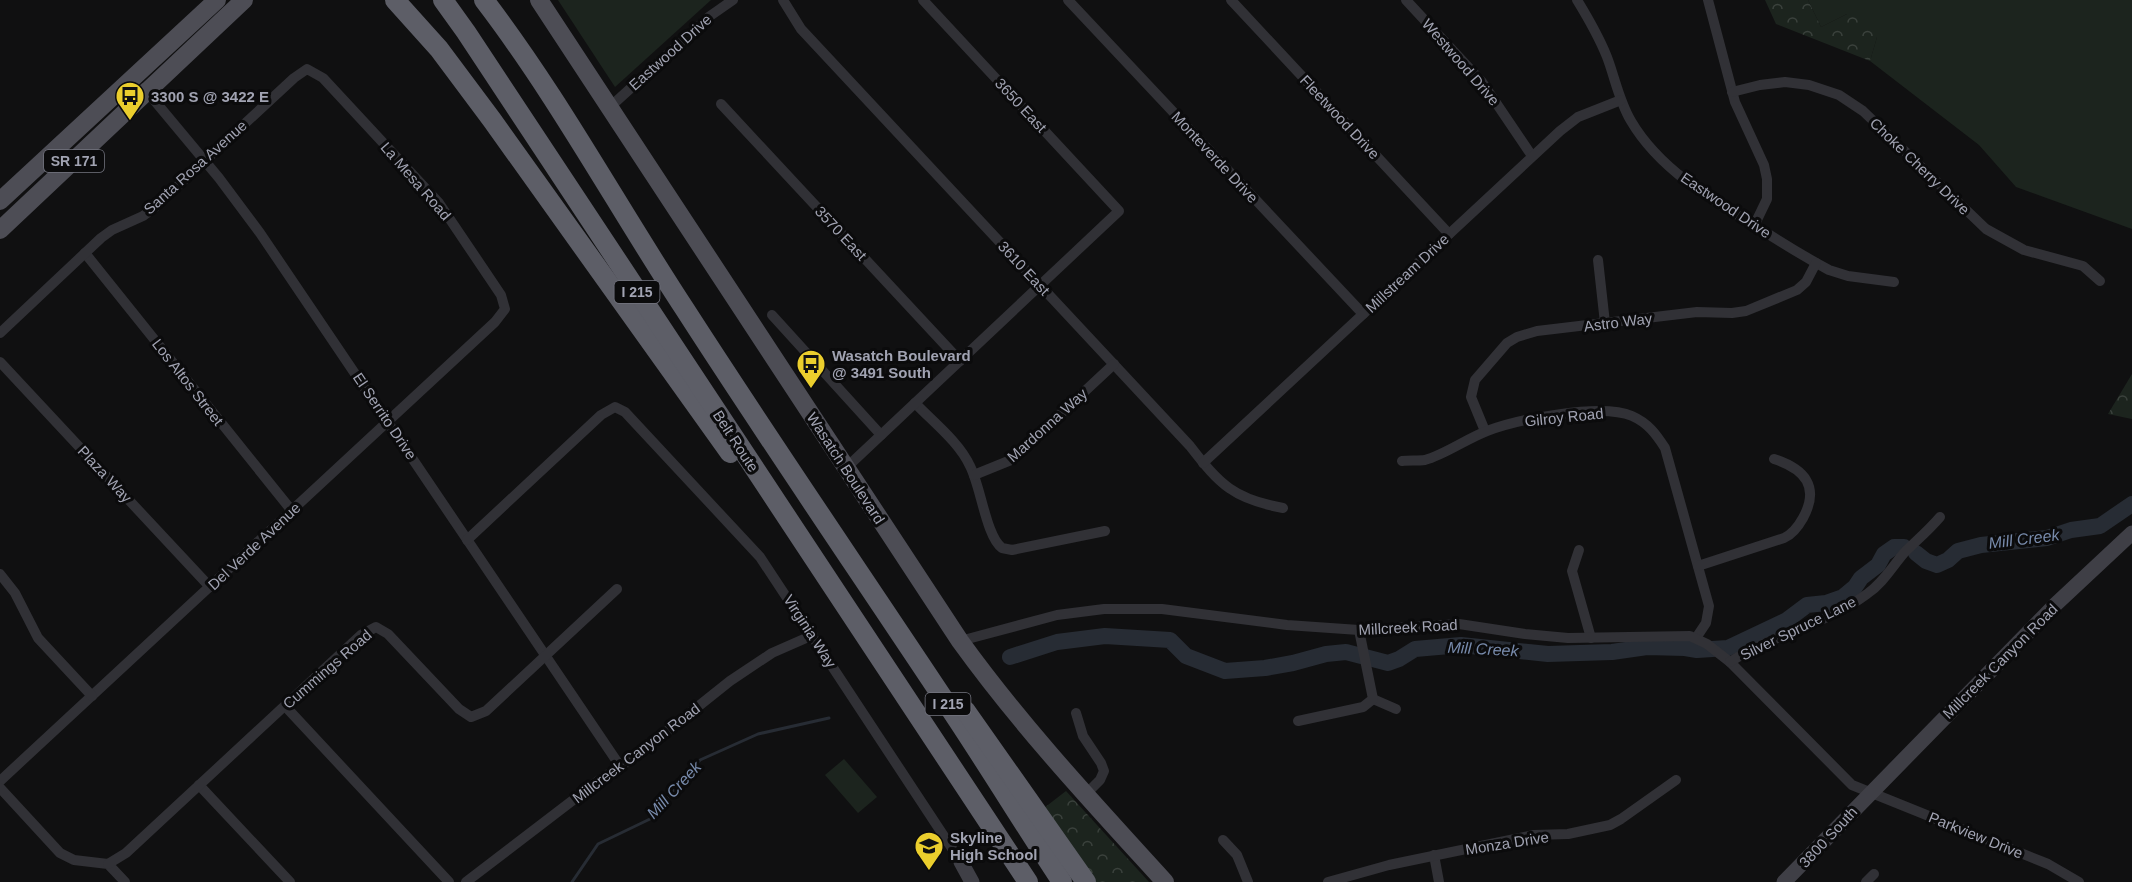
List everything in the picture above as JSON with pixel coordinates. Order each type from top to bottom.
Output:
[{"type":"highway","points":[[395,0],[439,49],[486,111],[713,432],[831,585]]},
{"type":"highway","name":"Belt Route","points":[[443,0],[1028,882]]},
{"type":"highway","name":"Belt Route","points":[[484,0],[508,31],[596,166],[684,308],[829,530],[948,705],[1062,882]]},
{"type":"highway","points":[[829,530],[981,730],[1086,882]]},
{"type":"main road","name":"SR 171","points":[[0,201],[217,0]]},
{"type":"main road","name":"SR 171","points":[[0,230],[244,0]]},
{"type":"main road","name":"Wasatch Boulevard","points":[[539,0],[960,641],[1016,715],[1085,795],[1166,882]]},
{"type":"street","name":"Eastwood Drive","points":[[610,107],[710,16],[732,0]]},
{"type":"street","name":"3610 East","points":[[783,0],[801,29],[1114,364],[1220,481],[1239,496],[1254,502],[1283,508]]},
{"type":"street","name":"3650 East","points":[[923,0],[1119,211],[1040,285]]},
{"type":"street","name":"Monteverde Drive","points":[[1068,0],[1362,314]]},
{"type":"street","name":"Fleetwood Drive","points":[[1231,0],[1449,234]]},
{"type":"street","name":"Westwood Drive","points":[[1406,0],[1489,91],[1532,156]]},
{"type":"street","name":"Eastwood Drive","points":[[1577,0],[1598,37],[1621,100],[1636,130],[1671,168],[1706,195],[1754,226],[1829,270],[1848,276],[1894,282]]},
{"type":"street","points":[[1708,0],[1732,92],[1764,165],[1767,179],[1767,199],[1754,226]]},
{"type":"street","name":"Santa Rosa Avenue","points":[[0,333],[112,230],[149,212],[294,78],[307,69]]},
{"type":"street","name":"La Mesa Road","points":[[307,69],[323,78],[430,192],[501,295],[505,309]]},
{"type":"street","name":"El Serrito Drive","points":[[135,76],[249,218],[620,766]]},
{"type":"street","name":"Choke Cherry Drive","points":[[1732,92],[1785,82],[1809,85],[1839,94],[1863,111],[1986,229],[2024,250],[2083,266],[2100,281]]},
{"type":"street","name":"Millstream Drive","points":[[1203,463],[1560,131],[1578,117],[1621,100]]},
{"type":"street","name":"3570 East","points":[[721,104],[960,361]]},
{"type":"street","name":"Los Altos Street","points":[[85,254],[292,511]]},
{"type":"street","points":[[1598,260],[1605,323]]},
{"type":"street","name":"Astro Way","points":[[1485,431],[1474,406],[1472,389],[1475,380],[1508,343],[1517,337],[1530,332],[1697,312],[1746,311],[1797,290],[1806,282],[1816,263]]},
{"type":"street","points":[[846,468],[1040,285]]},
{"type":"street","name":"Del Verde Avenue","points":[[0,781],[495,322],[505,309]]},
{"type":"street","points":[[772,315],[881,435]]},
{"type":"street","name":"Plaza Way","points":[[0,362],[210,587]]},
{"type":"street","name":"Mardonna Way","points":[[974,475],[1011,460],[1114,364]]},
{"type":"street","points":[[915,403],[960,450],[974,475],[993,538],[1000,547],[1012,550],[1105,531]]},
{"type":"street","name":"Virginia Way","points":[[467,540],[601,415],[615,407],[630,416],[753,548],[813,635],[972,882]]},
{"type":"street","name":"Gilroy Road","points":[[1402,461],[1425,460],[1485,431],[1524,421],[1597,412],[1616,412],[1644,423],[1655,432],[1665,448],[1709,606],[1706,623],[1696,638]]},
{"type":"street","points":[[1698,566],[1784,538],[1792,533],[1801,522],[1810,502],[1810,488],[1806,480],[1792,466],[1774,459]]},
{"type":"street","name":"Silver Spruce Lane","points":[[1725,658],[1809,625],[1866,596],[1940,517]]},
{"type":"street","name":"Millcreek Canyon Road","points":[[1871,792],[2056,604],[2132,533]]},
{"type":"street","points":[[1579,550],[1572,572],[1591,638]]},
{"type":"street","points":[[0,574],[15,593],[38,638],[92,696]]},
{"type":"street","points":[[546,656],[617,589]]},
{"type":"street","name":"Millcreek Road","points":[[960,641],[1057,615],[1104,609],[1162,609],[1276,624],[1359,630],[1459,624],[1525,634],[1591,638],[1684,636],[1696,638],[1725,658],[1852,785],[1871,792]]},
{"type":"street","name":"Cummings Road","points":[[108,864],[126,853],[361,635],[375,627],[388,634],[459,709],[471,717],[486,711],[546,656]]},
{"type":"street","points":[[1359,630],[1373,699]]},
{"type":"street","name":"Millcreek Canyon Road","points":[[466,882],[598,781],[636,756],[748,669],[772,653],[813,635]]},
{"type":"street","points":[[1373,699],[1396,709]]},
{"type":"street","points":[[1299,721],[1364,707],[1373,699]]},
{"type":"street","points":[[285,706],[449,882]]},
{"type":"street","points":[[1076,713],[1083,736],[1104,771],[1100,780],[1085,795]]},
{"type":"street","name":"Monza Drive","points":[[1328,882],[1434,855],[1534,835],[1568,834],[1610,825],[1676,780]]},
{"type":"street","points":[[199,785],[290,882]]},
{"type":"street","points":[[0,788],[60,853],[83,862],[108,864],[125,882]]},
{"type":"street","name":"3800 South","points":[[1784,882],[1871,792]]},
{"type":"street","name":"Parkview Drive","points":[[1871,792],[2048,864],[2079,882]]},
{"type":"street","points":[[1223,840],[1237,855],[1248,882]]},
{"type":"street","points":[[1434,855],[1439,882]]},
{"type":"street","points":[[1866,882],[1874,874]]},
{"type":"green space","points":[[558,0],[711,0],[615,87]]},
{"type":"green space","points":[[1765,0],[1808,0],[1821,27],[1847,14],[1873,15],[1877,37],[1870,61],[1776,24]]},
{"type":"green space","points":[[1808,0],[2132,0],[2132,229],[2016,187],[1979,145],[1870,61],[1877,37],[1847,14],[1821,27]]},
{"type":"green space","points":[[2132,374],[2132,419],[2108,414]]},
{"type":"green space","points":[[844,759],[877,797],[858,813],[825,775]]},
{"type":"green space","points":[[1066,791],[1149,882],[1096,882],[1044,808]]},
{"type":"waterway","name":"Mill Creek","points":[[1916,553],[1926,561],[1937,565],[1948,560],[1958,551],[1981,545],[2047,538],[2071,530],[2100,526],[2132,504]]},
{"type":"waterway","name":"Mill Creek","points":[[1010,657],[1057,642],[1105,636],[1170,640],[1186,656],[1225,671],[1265,668],[1326,654],[1346,652],[1388,663],[1415,649],[1461,645],[1548,654],[1612,652],[1647,647],[1697,650],[1728,648],[1787,620],[1807,605],[1826,603],[1843,597],[1855,587],[1861,578],[1878,565],[1884,554],[1894,547],[1904,547]]},
{"type":"waterway","name":"Mill Creek","points":[[572,882],[598,844],[650,819],[700,760],[758,734],[829,718]]},
{"type":"place","name":"3300 S @ 3422 E","points":[[130,122]]},
{"type":"place","name":"Wasatch Boulevard @ 3491 South","points":[[811,390]]},
{"type":"place","name":"Skyline High School","points":[[929,872]]}]
